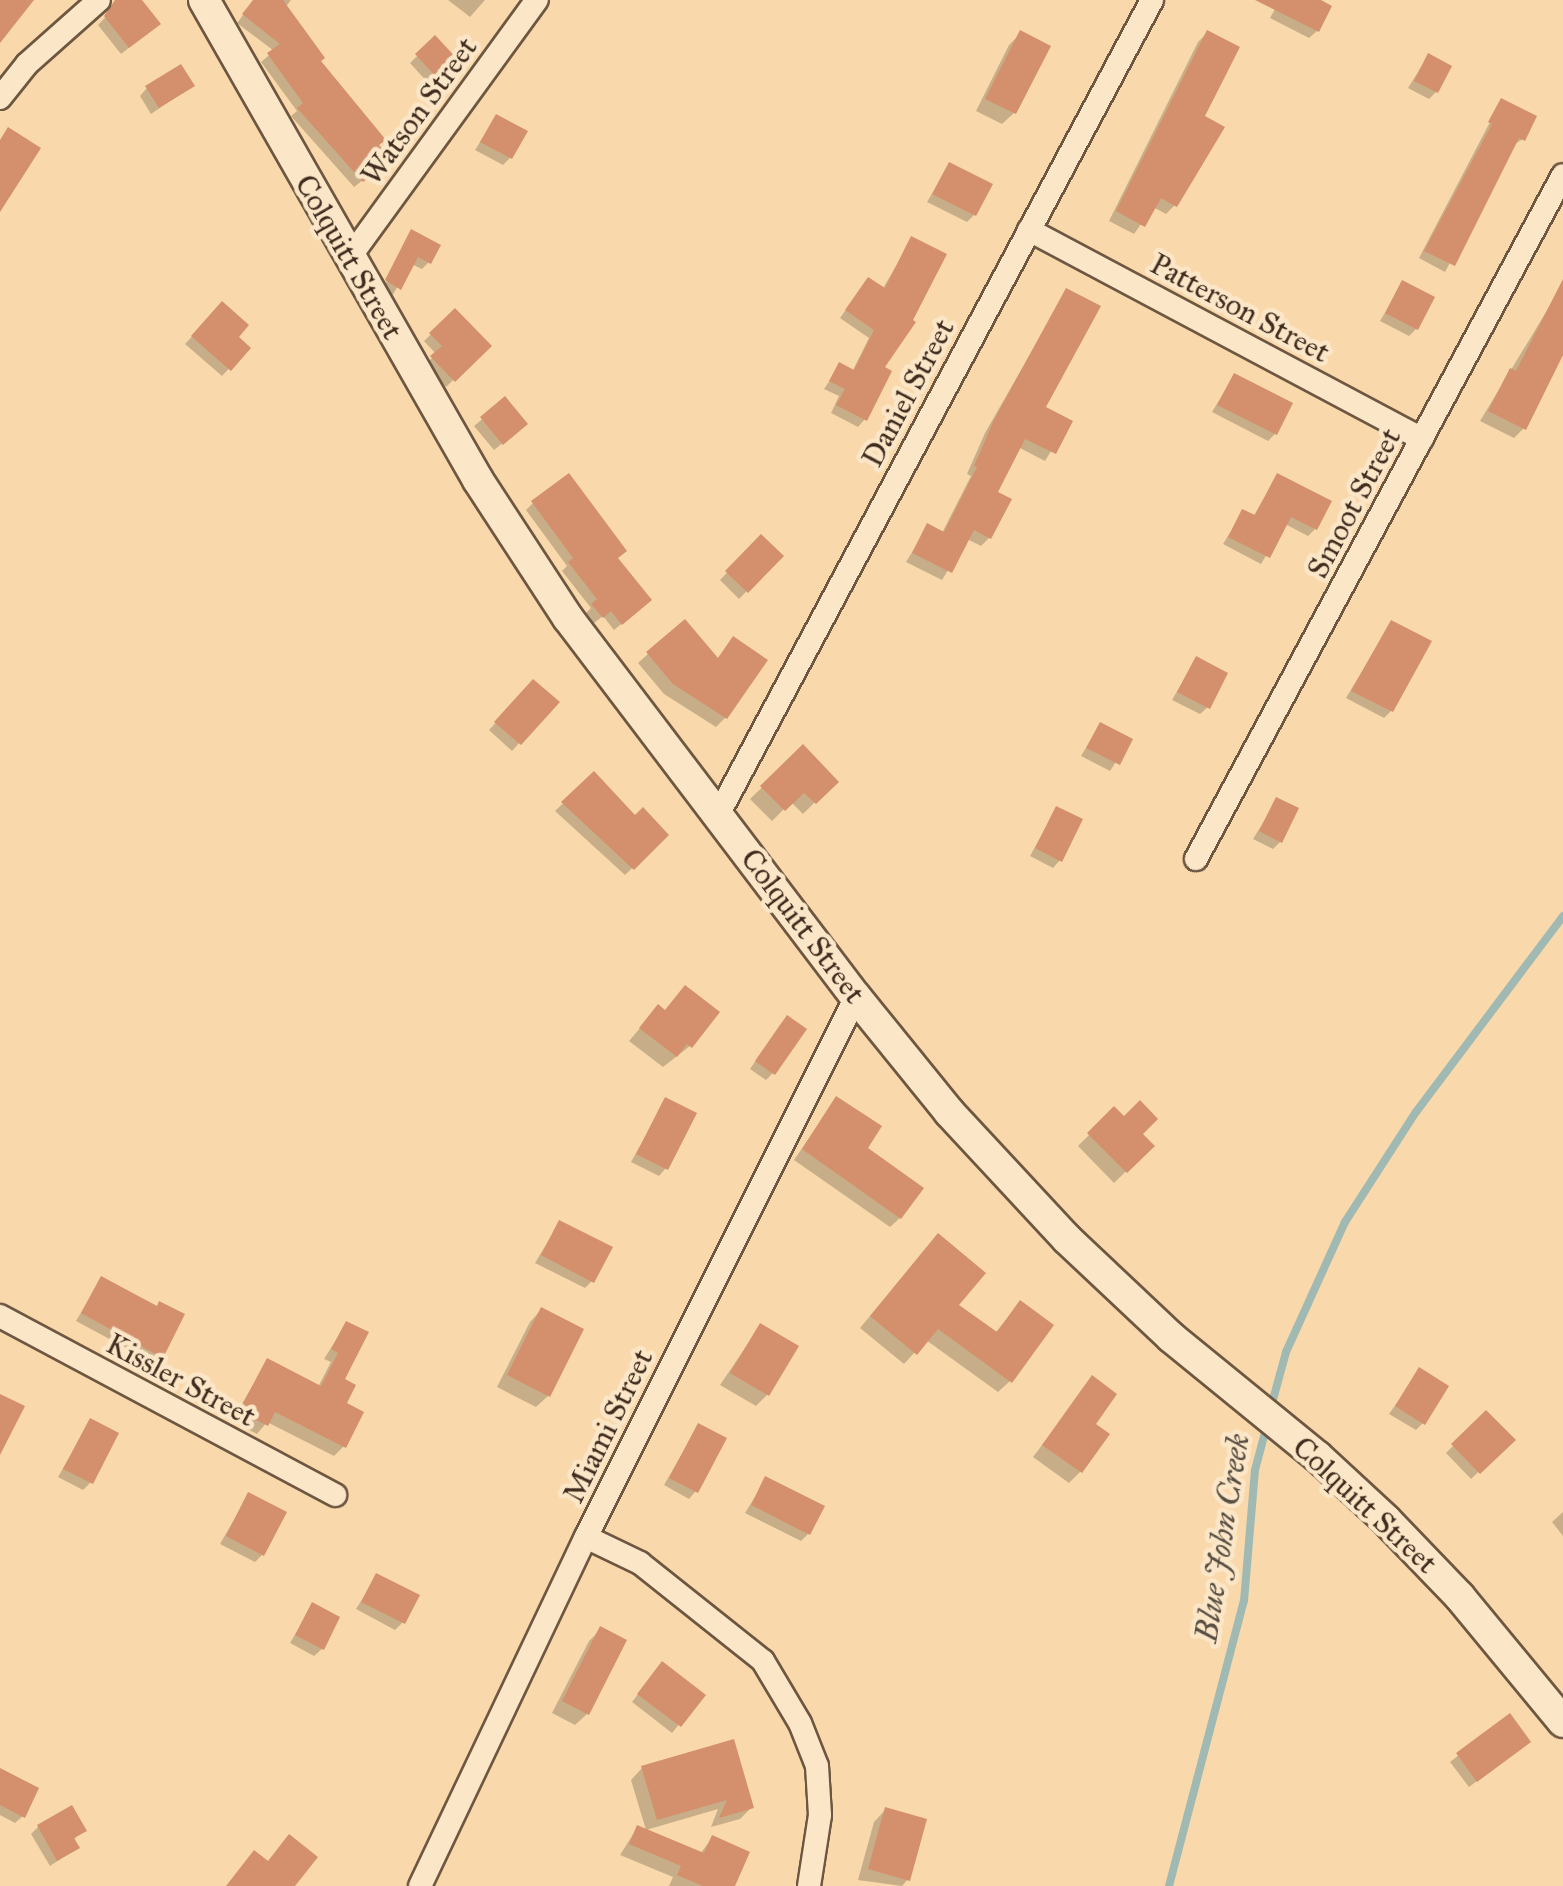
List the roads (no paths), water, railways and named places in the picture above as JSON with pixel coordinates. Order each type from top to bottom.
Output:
[{"type":"street","points":[[0,98],[28,64],[100,0]]},
{"type":"street","name":"Colquitt Street","points":[[204,0],[478,480],[568,618],[856,996],[950,1112],[1068,1239],[1171,1338],[1317,1456],[1386,1520],[1460,1598],[1563,1722]]},
{"type":"street","name":"Watson Street","points":[[350,256],[537,0]]},
{"type":"street","name":"Daniel Street","points":[[718,814],[1152,0]]},
{"type":"street","name":"Smoot Street","points":[[1196,858],[1563,175]]},
{"type":"street","name":"Patterson Street","points":[[1029,230],[1422,439]]},
{"type":"street","name":"Miami Street","points":[[420,1886],[586,1537],[856,996]]},
{"type":"street","name":"Kissler Street","points":[[0,1316],[335,1495]]},
{"type":"street","points":[[586,1537],[640,1563],[763,1661],[800,1723],[817,1766],[820,1816],[809,1886]]},
{"type":"waterway","name":"Blue John Creek","points":[[1271,1407],[1286,1352],[1345,1222],[1416,1112],[1563,916]]},
{"type":"waterway","name":"Blue John Creek","points":[[1169,1886],[1244,1601],[1255,1470],[1267,1425]]}]
